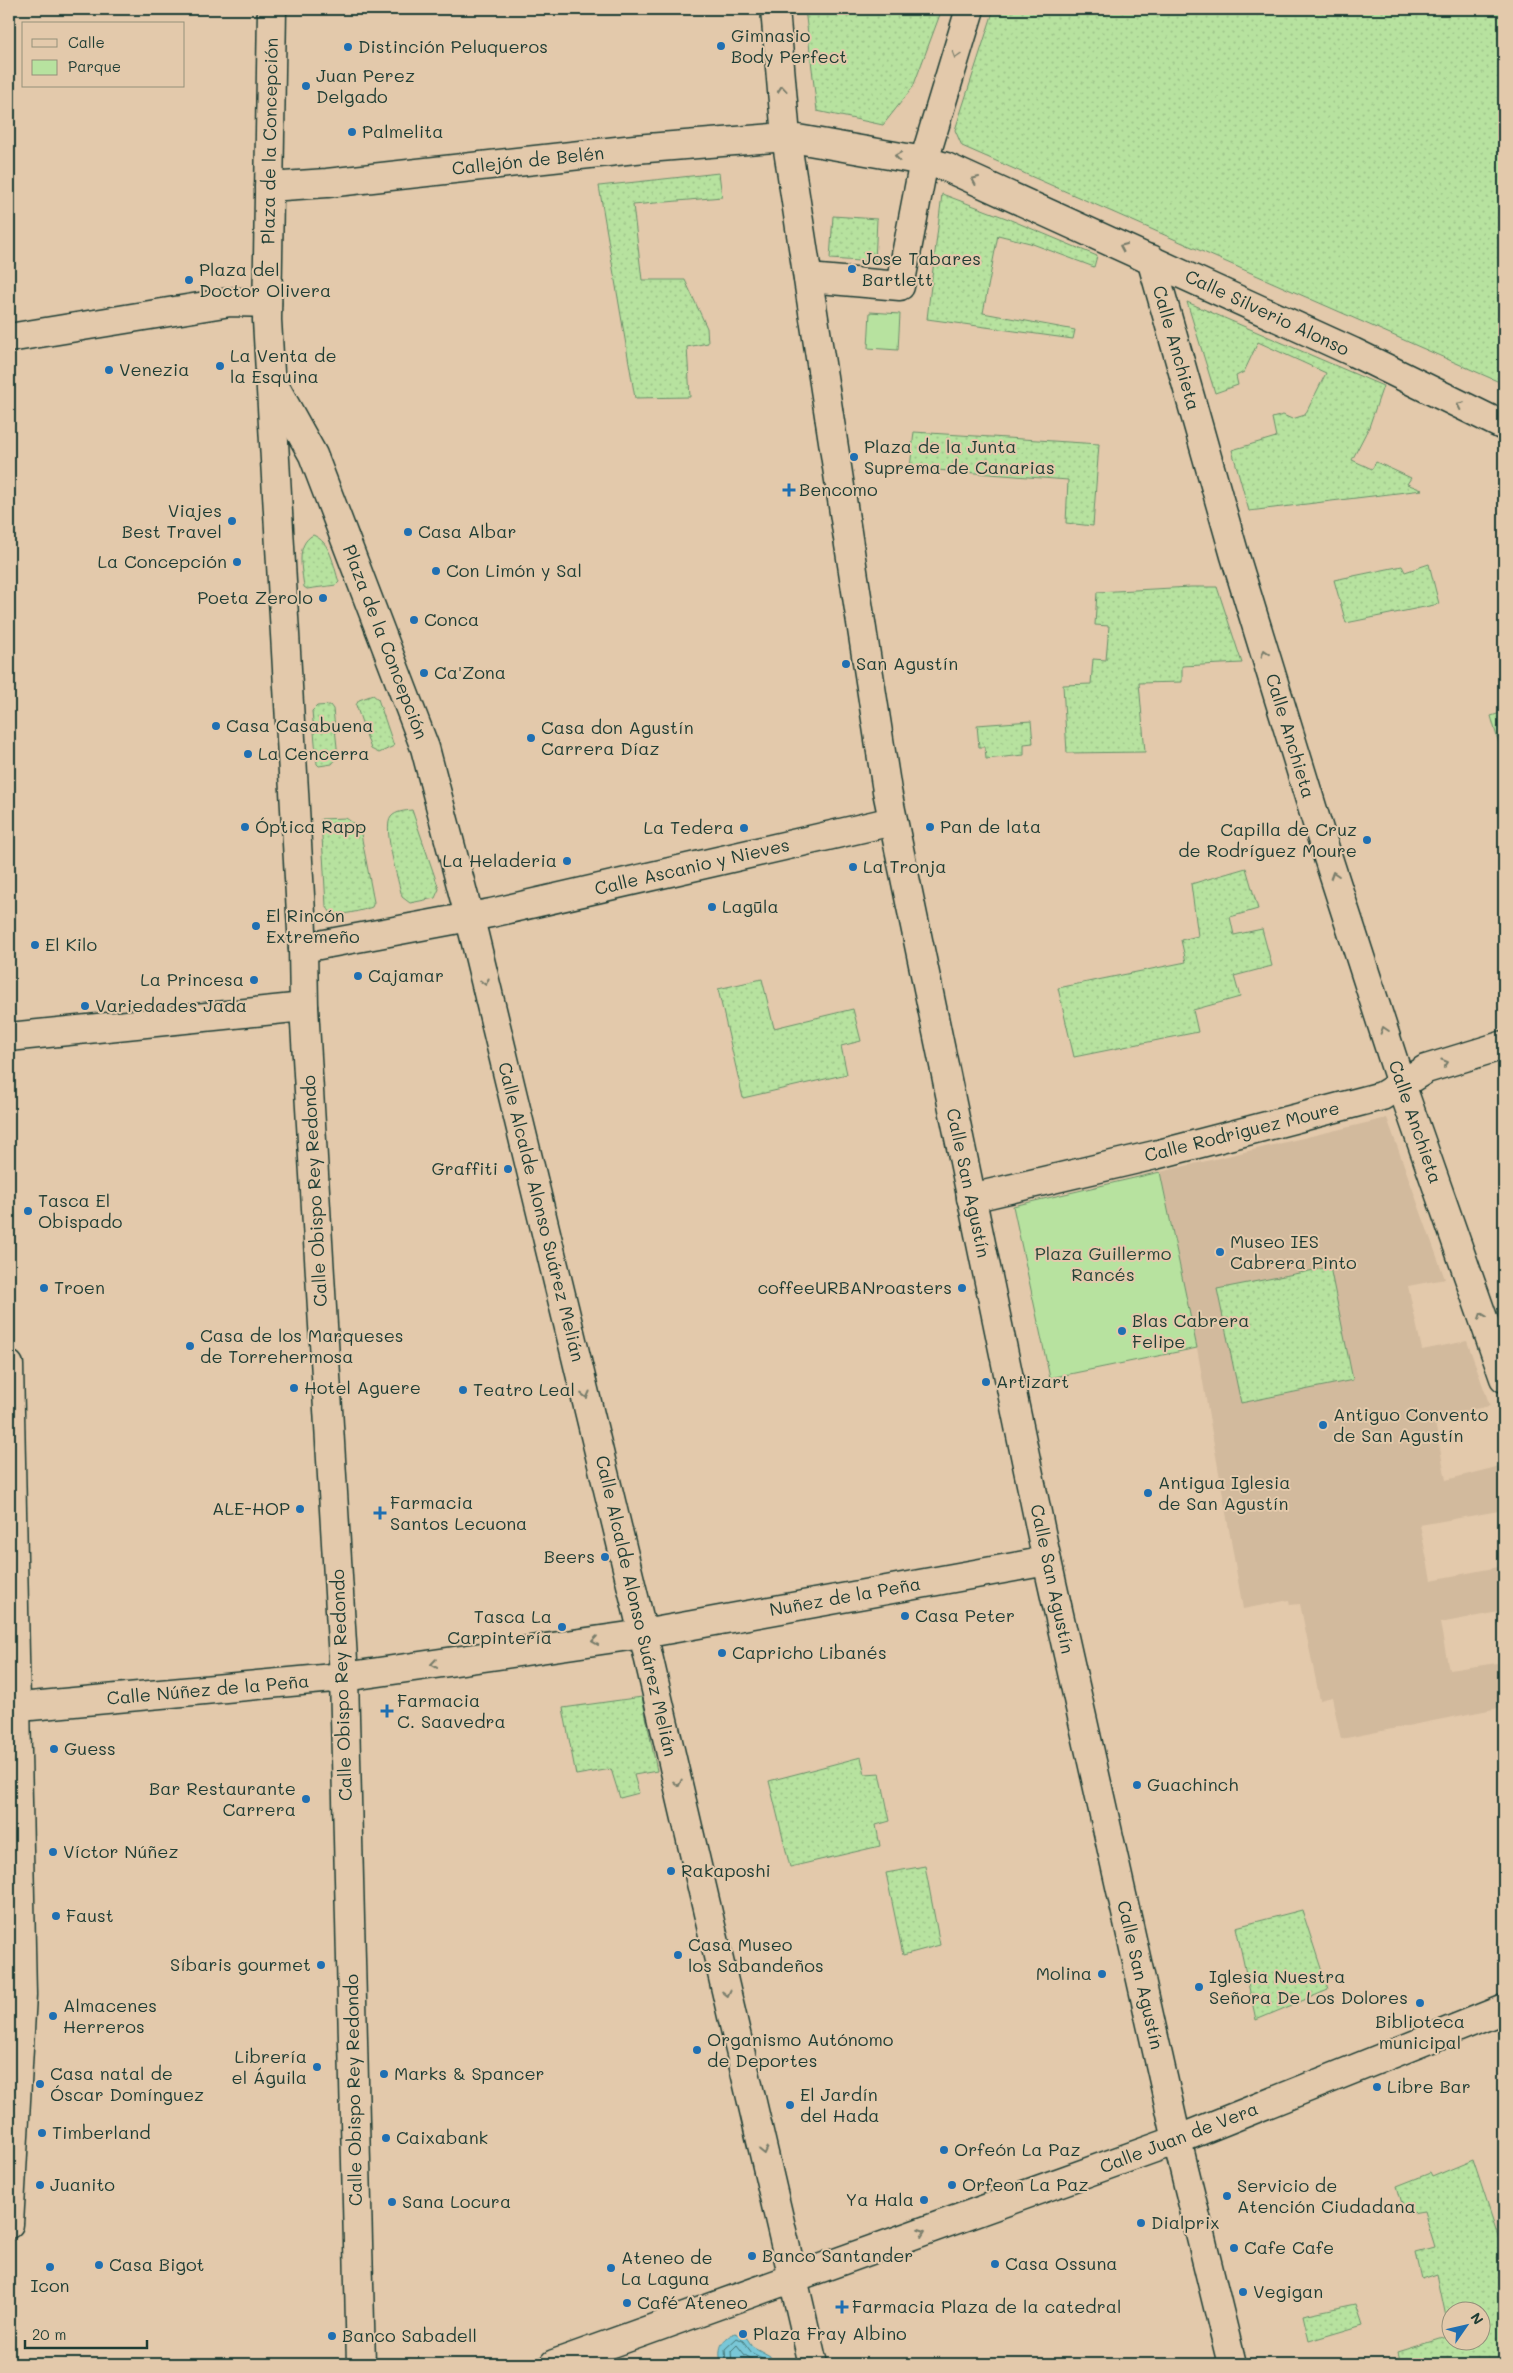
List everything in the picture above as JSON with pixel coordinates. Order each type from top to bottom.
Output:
[{"type":"street","name":"Plaza de la Concepción","points":[[272,9],[267,303],[303,948],[304,1007]]},
{"type":"street","name":"Calle San Agustín","points":[[774,9],[786,138],[887,791],[1047,1561],[1177,2140],[1232,2364]]},
{"type":"street","points":[[808,278],[900,286],[935,164],[970,9]]},
{"type":"street","name":"Callejón de Belén","points":[[269,187],[327,184],[635,149],[786,138],[935,164]]},
{"type":"street","name":"Calle Silverio Alonso","points":[[935,164],[1353,352],[1504,426]]},
{"type":"street","name":"Calle Anchieta","points":[[1150,260],[1238,565],[1320,833],[1401,1084],[1504,1378]]},
{"type":"street","points":[[9,338],[230,302],[267,303]]},
{"type":"street","name":"Plaza de la Concepción","points":[[270,379],[313,455],[425,748],[478,921]]},
{"type":"street","name":"Calle Ascanio y Nieves","points":[[478,921],[893,820]]},
{"type":"street","points":[[303,948],[478,921]]},
{"type":"street","name":"Calle Alcalde Alonso Suárez Melián","points":[[478,921],[813,2364]]},
{"type":"street","points":[[9,1037],[304,1007]]},
{"type":"street","name":"Calle Obispo Rey Redondo","points":[[304,1007],[344,1677],[361,2364]]},
{"type":"street","name":"Calle Rodriguez Moure","points":[[971,1198],[1155,1155],[1382,1096],[1426,1069],[1504,1045]]},
{"type":"street","points":[[9,1365],[13,1708],[22,1995],[9,2224]]},
{"type":"street","name":"Nuñez de la Peña","points":[[643,1634],[1047,1561]]},
{"type":"street","name":"Calle Núñez de la Peña","points":[[13,1708],[344,1677],[643,1634]]},
{"type":"street","name":"Calle Juan de Vera","points":[[554,2364],[1177,2140],[1504,2009]]},
{"type":"shaded area","name":"Antiguo Convento de San Agustín","points":[[1387,1118],[1445,1279],[1408,1286],[1422,1350],[1467,1341],[1490,1406],[1434,1417],[1446,1480],[1504,1465],[1504,1510],[1420,1525],[1431,1580],[1504,1566],[1504,1611],[1440,1623],[1449,1670],[1504,1662],[1504,1707],[1341,1739],[1332,1697],[1320,1700],[1300,1604],[1290,1605],[1289,1600],[1243,1609],[1197,1348],[1160,1172]]},
{"type":"green space","points":[[805,9],[942,9],[913,87],[883,125],[817,111]]},
{"type":"green space","points":[[994,9],[1504,9],[1504,384],[962,146],[955,130]]},
{"type":"green space","points":[[719,173],[722,197],[633,205],[642,280],[685,280],[707,328],[708,343],[687,347],[690,397],[635,398],[599,186]]},
{"type":"green space","points":[[942,194],[1097,256],[1094,267],[1030,243],[998,235],[983,313],[1075,330],[1073,339],[927,319]]},
{"type":"green space","points":[[833,216],[877,219],[875,262],[830,259]]},
{"type":"green space","points":[[1187,302],[1383,386],[1369,427],[1352,460],[1372,469],[1376,462],[1411,478],[1407,484],[1422,490],[1249,511],[1232,450],[1276,437],[1272,418],[1283,415],[1292,419],[1305,415],[1326,373],[1258,342],[1244,372],[1236,376],[1238,385],[1215,393]]},
{"type":"green space","points":[[870,312],[900,314],[898,350],[868,348]]},
{"type":"green space","points":[[914,432],[1099,444],[1093,526],[1066,523],[1068,480],[910,468]]},
{"type":"green space","points":[[313,535],[319,538],[328,548],[339,582],[336,585],[307,589],[304,587],[301,565],[302,551],[307,539]]},
{"type":"green space","points":[[1429,564],[1439,604],[1346,623],[1334,580],[1402,566],[1405,572]]},
{"type":"green space","points":[[1217,587],[1242,663],[1182,666],[1182,682],[1139,683],[1145,752],[1067,753],[1063,685],[1091,684],[1093,659],[1106,660],[1109,626],[1095,625],[1097,592]]},
{"type":"green space","points":[[373,695],[378,699],[394,746],[379,753],[371,749],[356,705],[359,700]]},
{"type":"green space","points":[[330,705],[333,709],[338,757],[332,764],[319,766],[317,764],[312,711],[317,706]]},
{"type":"green space","points":[[1504,712],[1504,761],[1491,716]]},
{"type":"green space","points":[[1031,721],[1033,743],[1024,744],[1024,755],[986,759],[985,747],[979,747],[977,725]]},
{"type":"green space","points":[[412,810],[439,889],[435,898],[410,903],[402,897],[388,832],[389,823],[393,815]]},
{"type":"green space","points":[[346,818],[357,826],[361,834],[374,902],[372,907],[351,913],[334,914],[326,906],[321,819]]},
{"type":"green space","points":[[1246,868],[1258,909],[1230,917],[1234,935],[1262,929],[1272,966],[1234,976],[1240,997],[1193,1010],[1198,1032],[1074,1057],[1058,988],[1186,962],[1181,940],[1198,936],[1191,884]]},
{"type":"green space","points":[[762,979],[774,1028],[853,1009],[861,1041],[841,1046],[847,1074],[743,1098],[718,989]]},
{"type":"green space","name":"Plaza Guillermo Rancés","points":[[1160,1172],[1197,1348],[1050,1378],[1013,1206]]},
{"type":"green space","points":[[1330,1267],[1353,1380],[1241,1403],[1217,1289]]},
{"type":"green space","points":[[642,1697],[657,1771],[634,1775],[639,1793],[620,1798],[611,1769],[576,1775],[563,1708]]},
{"type":"green space","points":[[861,1757],[865,1774],[880,1773],[890,1821],[876,1825],[880,1846],[790,1867],[769,1781]]},
{"type":"green space","points":[[925,1866],[940,1945],[903,1955],[886,1873]]},
{"type":"green space","points":[[1302,1910],[1328,1990],[1256,2020],[1236,1927]]},
{"type":"green space","points":[[1473,2160],[1504,2254],[1504,2364],[1401,2364],[1398,2352],[1440,2339],[1440,2350],[1490,2350],[1490,2300],[1442,2300],[1437,2274],[1422,2279],[1416,2253],[1435,2248],[1424,2211],[1405,2214],[1397,2186],[1430,2173],[1432,2177]]},
{"type":"green space","points":[[1356,2304],[1363,2325],[1309,2341],[1303,2315]]},
{"type":"water","points":[[735,2333],[746,2337],[752,2346],[770,2356],[771,2364],[721,2364],[721,2346],[726,2339]]},
{"type":"place","name":"Gimnasio Body Perfect","points":[[721,46]]},
{"type":"place","name":"Distinción Peluqueros","points":[[348,47]]},
{"type":"place","name":"Juan Perez Delgado","points":[[306,86]]},
{"type":"place","name":"Palmelita","points":[[352,132]]},
{"type":"place","name":"Jose Tabares Bartlett","points":[[852,269]]},
{"type":"place","name":"Plaza del Doctor Olivera","points":[[189,280]]},
{"type":"place","name":"La Venta de la Esquina","points":[[220,366]]},
{"type":"place","name":"Venezia","points":[[109,370]]},
{"type":"place","name":"Plaza de la Junta Suprema de Canarias","points":[[854,457]]},
{"type":"place","name":"Bencomo","points":[[789,490]]},
{"type":"place","name":"Viajes Best Travel","points":[[232,521]]},
{"type":"place","name":"Casa Albar","points":[[408,532]]},
{"type":"place","name":"La Concepción","points":[[237,562]]},
{"type":"place","name":"Con Limón y Sal","points":[[436,571]]},
{"type":"place","name":"Poeta Zerolo","points":[[323,598]]},
{"type":"place","name":"Conca","points":[[414,620]]},
{"type":"place","name":"San Agustín","points":[[846,664]]},
{"type":"place","name":"Ca'Zona","points":[[424,673]]},
{"type":"place","name":"Casa Casabuena","points":[[216,726]]},
{"type":"place","name":"Casa don Agustín Carrera Díaz","points":[[531,738]]},
{"type":"place","name":"La Cencerra","points":[[248,754]]},
{"type":"place","name":"Óptica Rapp","points":[[245,827]]},
{"type":"place","name":"Pan de lata","points":[[930,827]]},
{"type":"place","name":"La Tedera","points":[[744,828]]},
{"type":"place","name":"Capilla de Cruz de Rodríguez Moure","points":[[1367,840]]},
{"type":"place","name":"La Heladeria","points":[[567,861]]},
{"type":"place","name":"La Tronja","points":[[853,867]]},
{"type":"place","name":"Lagūla","points":[[712,907]]},
{"type":"place","name":"El Rincón Extremeño","points":[[256,926]]},
{"type":"place","name":"El Kilo","points":[[35,945]]},
{"type":"place","name":"Cajamar","points":[[358,976]]},
{"type":"place","name":"La Princesa","points":[[254,980]]},
{"type":"place","name":"Variedades Jada","points":[[85,1006]]},
{"type":"place","name":"Graffiti","points":[[508,1169]]},
{"type":"place","name":"Tasca El Obispado","points":[[28,1211]]},
{"type":"place","name":"Museo IES Cabrera Pinto","points":[[1220,1252]]},
{"type":"place","name":"Troen","points":[[44,1288]]},
{"type":"place","name":"coffeeURBANroasters","points":[[962,1288]]},
{"type":"place","name":"Blas Cabrera Felipe","points":[[1122,1331]]},
{"type":"place","name":"Casa de los Marqueses de Torrehermosa","points":[[190,1346]]},
{"type":"place","name":"Artizart","points":[[986,1382]]},
{"type":"place","name":"Hotel Aguere","points":[[294,1388]]},
{"type":"place","name":"Teatro Leal","points":[[463,1390]]},
{"type":"place","name":"Antiguo Convento de San Agustín","points":[[1323,1425]]},
{"type":"place","name":"Antigua Iglesia de San Agustín","points":[[1148,1493]]},
{"type":"place","name":"ALE-HOP","points":[[300,1509]]},
{"type":"place","name":"Farmacia Santos Lecuona","points":[[380,1513]]},
{"type":"place","name":"Beers","points":[[605,1557]]},
{"type":"place","name":"Casa Peter","points":[[905,1616]]},
{"type":"place","name":"Tasca La Carpintería","points":[[562,1627]]},
{"type":"place","name":"Capricho Libanés","points":[[722,1653]]},
{"type":"place","name":"Farmacia C. Saavedra","points":[[387,1711]]},
{"type":"place","name":"Guess","points":[[54,1749]]},
{"type":"place","name":"Guachinch","points":[[1137,1785]]},
{"type":"place","name":"Bar Restaurante Carrera","points":[[306,1799]]},
{"type":"place","name":"Víctor Núñez","points":[[53,1852]]},
{"type":"place","name":"Rakaposhi","points":[[671,1871]]},
{"type":"place","name":"Faust","points":[[56,1916]]},
{"type":"place","name":"Casa Museo los Sabandeños","points":[[678,1955]]},
{"type":"place","name":"Síbaris gourmet","points":[[321,1965]]},
{"type":"place","name":"Molina","points":[[1102,1974]]},
{"type":"place","name":"Iglesia Nuestra Señora De Los Dolores","points":[[1199,1987]]},
{"type":"place","name":"Biblioteca municipal","points":[[1420,2003]]},
{"type":"place","name":"Almacenes Herreros","points":[[53,2016]]},
{"type":"place","name":"Organismo Autónomo de Deportes","points":[[697,2050]]},
{"type":"place","name":"Librería el Águila","points":[[317,2067]]},
{"type":"place","name":"Marks & Spancer","points":[[384,2074]]},
{"type":"place","name":"Casa natal de Óscar Domínguez","points":[[40,2084]]},
{"type":"place","name":"Libre Bar","points":[[1377,2087]]},
{"type":"place","name":"El Jardín del Hada","points":[[790,2105]]},
{"type":"place","name":"Timberland","points":[[42,2133]]},
{"type":"place","name":"Caixabank","points":[[386,2138]]},
{"type":"place","name":"Orfeón La Paz","points":[[944,2150]]},
{"type":"place","name":"Juanito","points":[[40,2185]]},
{"type":"place","name":"Orfeon La Paz","points":[[952,2185]]},
{"type":"place","name":"Servicio de Atención Ciudadana","points":[[1227,2196]]},
{"type":"place","name":"Ya Hala","points":[[924,2200]]},
{"type":"place","name":"Sana Locura","points":[[392,2202]]},
{"type":"place","name":"Dialprix","points":[[1141,2223]]},
{"type":"place","name":"Cafe Cafe","points":[[1234,2248]]},
{"type":"place","name":"Banco Santander","points":[[752,2256]]},
{"type":"place","name":"Casa Ossuna","points":[[995,2264]]},
{"type":"place","name":"Casa Bigot","points":[[99,2265]]},
{"type":"place","name":"Icon","points":[[50,2267]]},
{"type":"place","name":"Ateneo de La Laguna","points":[[611,2268]]},
{"type":"place","name":"Vegigan","points":[[1243,2292]]},
{"type":"place","name":"Café Ateneo","points":[[627,2303]]},
{"type":"place","name":"Farmacia Plaza de la catedral","points":[[842,2307]]},
{"type":"place","name":"Plaza Fray Albino","points":[[743,2334]]},
{"type":"place","name":"Banco Sabadell","points":[[332,2336]]}]
